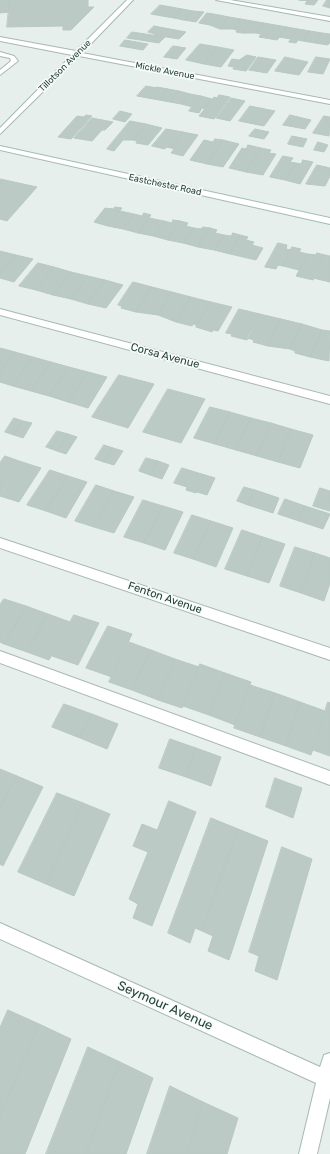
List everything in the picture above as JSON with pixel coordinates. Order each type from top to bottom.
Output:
[{"type":"street","name":"Tillotson Avenue","points":[[0,132],[130,0]]},
{"type":"street","points":[[219,0],[330,19]]},
{"type":"street","name":"Mickle Avenue","points":[[0,38],[330,102]]},
{"type":"street","points":[[0,54],[12,57],[15,61],[0,73]]},
{"type":"street","name":"Eastchester Road","points":[[0,148],[330,221]]},
{"type":"street","name":"Corsa Avenue","points":[[0,312],[330,400]]},
{"type":"street","name":"Fenton Avenue","points":[[0,543],[330,654]]},
{"type":"street","points":[[0,657],[330,778]]},
{"type":"street","name":"Seymour Avenue","points":[[0,931],[328,1079]]},
{"type":"street","points":[[308,1154],[328,1079],[330,1061]]},
{"type":"building","points":[[0,0],[10,0],[9,12],[0,13]]},
{"type":"building","points":[[10,0],[88,0],[88,7],[94,7],[71,30],[63,30],[63,26],[7,27]]},
{"type":"building","points":[[299,0],[318,0],[314,5],[305,4],[307,1]]},
{"type":"building","points":[[327,0],[330,0],[330,8],[323,6]]},
{"type":"building","points":[[160,5],[171,7],[162,16],[151,14]]},
{"type":"building","points":[[171,7],[182,9],[174,18],[162,16]]},
{"type":"building","points":[[182,9],[193,11],[184,20],[174,18]]},
{"type":"building","points":[[193,11],[204,12],[196,22],[184,20]]},
{"type":"building","points":[[207,13],[219,15],[210,25],[199,23]]},
{"type":"building","points":[[219,15],[229,17],[220,29],[210,25]]},
{"type":"building","points":[[229,17],[241,19],[233,29],[220,29]]},
{"type":"building","points":[[241,19],[252,21],[242,33],[236,32],[237,30],[233,29]]},
{"type":"building","points":[[252,21],[264,23],[256,33],[242,33]]},
{"type":"building","points":[[264,23],[275,25],[265,38],[259,37],[261,34],[256,33]]},
{"type":"building","points":[[275,25],[287,27],[277,40],[265,38]]},
{"type":"building","points":[[154,26],[186,32],[179,39],[154,35],[155,34],[148,32]]},
{"type":"building","points":[[287,27],[298,29],[291,39],[279,37]]},
{"type":"building","points":[[298,29],[310,31],[303,41],[298,40],[296,43],[289,42]]},
{"type":"building","points":[[310,31],[322,33],[315,43],[303,41]]},
{"type":"building","points":[[132,32],[165,37],[159,43],[127,38]]},
{"type":"building","points":[[322,33],[330,34],[330,42],[328,45],[315,43]]},
{"type":"building","points":[[125,40],[148,44],[143,50],[120,46]]},
{"type":"building","points":[[200,44],[218,47],[204,64],[186,60]]},
{"type":"building","points":[[173,46],[186,48],[177,59],[164,57]]},
{"type":"building","points":[[218,47],[234,50],[221,67],[204,64]]},
{"type":"building","points":[[247,55],[256,57],[246,71],[233,69],[234,67],[228,66],[232,59],[239,60]]},
{"type":"building","points":[[258,57],[276,60],[267,73],[249,70]]},
{"type":"building","points":[[285,57],[308,62],[299,75],[275,71]]},
{"type":"building","points":[[316,57],[330,59],[323,74],[308,72]]},
{"type":"building","points":[[146,86],[157,88],[148,98],[137,96]]},
{"type":"building","points":[[157,87],[168,89],[159,100],[148,98]]},
{"type":"building","points":[[168,89],[179,91],[170,102],[159,100]]},
{"type":"building","points":[[179,91],[190,94],[181,104],[170,102]]},
{"type":"building","points":[[190,94],[201,96],[193,107],[181,104]]},
{"type":"building","points":[[219,95],[230,97],[214,119],[199,116],[214,97],[217,98]]},
{"type":"building","points":[[201,96],[212,99],[205,109],[202,108],[199,113],[189,111]]},
{"type":"building","points":[[231,98],[245,101],[230,121],[216,118]]},
{"type":"building","points":[[250,106],[275,111],[264,126],[239,121]]},
{"type":"building","points":[[120,111],[132,114],[125,122],[113,119]]},
{"type":"building","points":[[86,115],[92,116],[71,139],[58,137],[77,116],[84,117]]},
{"type":"building","points":[[290,115],[311,120],[305,129],[283,125]]},
{"type":"building","points":[[324,116],[330,117],[329,136],[313,133]]},
{"type":"building","points":[[92,118],[113,122],[105,130],[102,130],[92,141],[74,138]]},
{"type":"building","points":[[130,121],[146,124],[133,140],[123,140],[114,151],[107,149]]},
{"type":"building","points":[[146,124],[162,128],[148,145],[136,143],[137,141],[133,140]]},
{"type":"building","points":[[166,129],[183,132],[171,148],[166,147],[165,149],[152,146]]},
{"type":"building","points":[[255,129],[269,132],[264,139],[249,136]]},
{"type":"building","points":[[183,132],[198,135],[183,156],[171,153],[174,149],[171,148]]},
{"type":"building","points":[[292,136],[307,139],[303,147],[288,144]]},
{"type":"building","points":[[215,139],[223,140],[207,164],[190,160],[204,140],[213,142]]},
{"type":"building","points":[[223,140],[239,144],[223,167],[207,164]]},
{"type":"building","points":[[318,142],[328,145],[324,152],[314,150]]},
{"type":"building","points":[[248,145],[261,148],[246,172],[229,168],[242,148],[246,149]]},
{"type":"building","points":[[261,148],[271,150],[269,153],[276,154],[263,175],[246,172]]},
{"type":"building","points":[[283,156],[293,158],[290,162],[296,163],[285,180],[270,177]]},
{"type":"building","points":[[303,160],[313,162],[300,184],[285,180],[296,163],[301,164]]},
{"type":"building","points":[[317,165],[330,168],[330,176],[325,186],[306,184]]},
{"type":"building","points":[[0,179],[37,187],[7,221],[0,219]]},
{"type":"building","points":[[115,207],[122,208],[108,226],[94,222],[105,208],[113,209]]},
{"type":"building","points":[[120,211],[134,214],[123,229],[108,226]]},
{"type":"building","points":[[144,213],[151,215],[138,233],[123,229],[134,214],[142,216]]},
{"type":"building","points":[[149,218],[164,221],[153,236],[138,233]]},
{"type":"building","points":[[173,220],[180,221],[168,240],[153,236],[164,221],[172,223]]},
{"type":"building","points":[[180,221],[188,223],[186,226],[194,228],[183,243],[168,240]]},
{"type":"building","points":[[203,227],[210,228],[198,247],[183,243],[194,228],[201,229]]},
{"type":"building","points":[[210,228],[217,230],[215,233],[224,235],[214,250],[198,247]]},
{"type":"building","points":[[233,233],[240,235],[230,254],[214,250],[224,235],[231,236]]},
{"type":"building","points":[[240,235],[248,237],[246,240],[254,242],[252,245],[263,248],[256,260],[230,254]]},
{"type":"building","points":[[278,243],[287,245],[286,249],[291,250],[283,266],[278,265],[276,269],[265,267]]},
{"type":"building","points":[[292,247],[301,249],[299,252],[308,254],[299,270],[283,266]]},
{"type":"building","points":[[0,251],[16,255],[0,274]]},
{"type":"building","points":[[317,253],[325,255],[313,280],[296,276],[308,254],[316,255]]},
{"type":"building","points":[[16,255],[33,259],[14,282],[0,278],[0,274]]},
{"type":"building","points":[[325,255],[330,256],[330,282],[313,278]]},
{"type":"building","points":[[38,263],[54,267],[36,290],[19,286]]},
{"type":"building","points":[[54,267],[71,272],[53,295],[36,290]]},
{"type":"building","points":[[71,272],[88,276],[71,299],[53,295]]},
{"type":"building","points":[[88,276],[105,280],[88,304],[71,299]]},
{"type":"building","points":[[105,280],[123,285],[106,308],[88,304]]},
{"type":"building","points":[[133,282],[152,287],[136,312],[121,308],[122,306],[118,305]]},
{"type":"building","points":[[152,287],[172,292],[158,315],[136,312]]},
{"type":"building","points":[[172,292],[191,297],[176,322],[158,315]]},
{"type":"building","points":[[191,297],[211,302],[197,325],[193,324],[192,326],[176,322]]},
{"type":"building","points":[[211,302],[232,307],[218,331],[213,330],[212,332],[196,327]]},
{"type":"building","points":[[239,309],[260,314],[247,340],[231,336],[232,334],[226,333]]},
{"type":"building","points":[[260,314],[281,319],[268,346],[253,342],[254,340],[247,338]]},
{"type":"building","points":[[281,319],[302,324],[290,349],[268,346]]},
{"type":"building","points":[[302,324],[322,330],[310,357],[295,353],[295,351],[290,349]]},
{"type":"building","points":[[322,330],[330,331],[329,361],[310,357]]},
{"type":"building","points":[[0,348],[15,352],[0,372]]},
{"type":"building","points":[[15,352],[33,357],[13,386],[0,382],[0,372]]},
{"type":"building","points":[[33,357],[51,362],[31,391],[13,386]]},
{"type":"building","points":[[51,362],[69,367],[49,396],[31,391]]},
{"type":"building","points":[[69,367],[88,372],[68,402],[49,396]]},
{"type":"building","points":[[88,372],[107,377],[88,408],[68,402]]},
{"type":"building","points":[[119,375],[154,384],[128,428],[92,417]]},
{"type":"building","points":[[168,389],[205,399],[181,443],[143,432]]},
{"type":"building","points":[[210,407],[230,412],[215,444],[194,438]]},
{"type":"building","points":[[230,412],[251,418],[236,450],[215,444]]},
{"type":"building","points":[[14,418],[23,421],[14,435],[5,432]]},
{"type":"building","points":[[251,418],[271,423],[257,456],[236,450]]},
{"type":"building","points":[[23,421],[32,423],[23,438],[14,435]]},
{"type":"building","points":[[271,423],[291,429],[278,462],[257,456]]},
{"type":"building","points":[[291,429],[313,435],[300,468],[278,462]]},
{"type":"building","points":[[57,431],[68,434],[57,451],[46,447]]},
{"type":"building","points":[[68,434],[77,437],[66,454],[57,451]]},
{"type":"building","points":[[104,445],[113,448],[104,462],[95,459]]},
{"type":"building","points":[[113,448],[123,451],[114,465],[104,462]]},
{"type":"building","points":[[5,456],[22,462],[0,494],[0,463]]},
{"type":"building","points":[[146,458],[158,461],[150,475],[139,471]]},
{"type":"building","points":[[158,461],[169,465],[162,479],[150,475]]},
{"type":"building","points":[[22,462],[41,468],[19,502],[0,496]]},
{"type":"building","points":[[182,468],[205,475],[196,493],[186,490],[187,487],[174,483]]},
{"type":"building","points":[[50,470],[68,476],[46,511],[27,505]]},
{"type":"building","points":[[205,475],[215,478],[207,495],[197,492]]},
{"type":"building","points":[[68,476],[87,482],[66,518],[46,511]]},
{"type":"building","points":[[96,485],[114,491],[94,527],[75,521]]},
{"type":"building","points":[[244,487],[255,490],[248,505],[237,501]]},
{"type":"building","points":[[320,488],[330,491],[330,511],[313,506]]},
{"type":"building","points":[[255,490],[279,498],[273,513],[248,505]]},
{"type":"building","points":[[114,491],[134,497],[114,533],[94,527]]},
{"type":"building","points":[[285,499],[305,506],[299,521],[278,514]]},
{"type":"building","points":[[143,500],[163,506],[144,543],[124,537]]},
{"type":"building","points":[[163,506],[183,512],[165,550],[144,543]]},
{"type":"building","points":[[305,506],[330,514],[323,529],[299,521]]},
{"type":"building","points":[[192,515],[211,521],[193,559],[174,553]]},
{"type":"building","points":[[211,521],[233,528],[216,567],[193,559]]},
{"type":"building","points":[[242,530],[263,537],[247,576],[225,569]]},
{"type":"building","points":[[263,537],[285,544],[269,583],[247,576]]},
{"type":"building","points":[[295,547],[315,553],[301,593],[280,586]]},
{"type":"building","points":[[315,553],[330,558],[330,583],[324,601],[301,593]]},
{"type":"building","points":[[4,599],[26,606],[4,644],[0,642],[0,605]]},
{"type":"building","points":[[26,606],[48,614],[27,652],[4,644]]},
{"type":"building","points":[[48,614],[70,622],[49,660],[27,652]]},
{"type":"building","points":[[74,615],[99,623],[78,665],[52,656]]},
{"type":"building","points":[[108,626],[132,634],[112,677],[86,668]]},
{"type":"building","points":[[129,642],[151,650],[132,690],[109,682]]},
{"type":"building","points":[[151,650],[175,659],[158,700],[132,690]]},
{"type":"building","points":[[175,659],[199,667],[182,708],[158,700]]},
{"type":"building","points":[[200,664],[225,673],[209,715],[183,706]]},
{"type":"building","points":[[225,673],[251,682],[235,725],[209,715]]},
{"type":"building","points":[[250,685],[275,693],[260,737],[234,728]]},
{"type":"building","points":[[275,693],[300,702],[286,746],[260,737]]},
{"type":"building","points":[[300,702],[325,711],[311,755],[286,746]]},
{"type":"building","points":[[328,702],[330,703],[330,756],[313,750]]},
{"type":"building","points":[[64,704],[92,714],[80,738],[52,727]]},
{"type":"building","points":[[92,714],[118,724],[107,749],[80,738]]},
{"type":"building","points":[[170,739],[196,748],[186,777],[159,768]]},
{"type":"building","points":[[196,748],[221,757],[211,786],[186,777]]},
{"type":"building","points":[[0,769],[17,776],[0,808]]},
{"type":"building","points":[[17,776],[43,787],[3,866],[0,864],[0,808]]},
{"type":"building","points":[[275,778],[302,788],[293,818],[266,807]]},
{"type":"building","points":[[57,793],[83,803],[46,884],[18,872]]},
{"type":"building","points":[[169,801],[196,812],[152,926],[133,918],[138,904],[129,899],[148,852],[133,846],[142,824],[157,830]]},
{"type":"building","points":[[83,803],[110,814],[74,896],[46,884]]},
{"type":"building","points":[[211,818],[238,829],[202,931],[195,928],[190,943],[168,933]]},
{"type":"building","points":[[238,829],[268,841],[229,960],[208,951],[213,936],[202,931]]},
{"type":"building","points":[[282,847],[312,859],[277,980],[255,971],[259,956],[249,952]]},
{"type":"building","points":[[8,1010],[39,1024],[0,1117],[0,1028]]},
{"type":"building","points":[[39,1024],[71,1039],[25,1154],[0,1154],[0,1117]]},
{"type":"building","points":[[88,1047],[120,1062],[86,1154],[46,1154]]},
{"type":"building","points":[[120,1062],[153,1078],[126,1154],[86,1154]]},
{"type":"building","points":[[170,1086],[203,1102],[187,1154],[147,1154]]},
{"type":"building","points":[[203,1102],[238,1118],[227,1154],[187,1154]]}]
